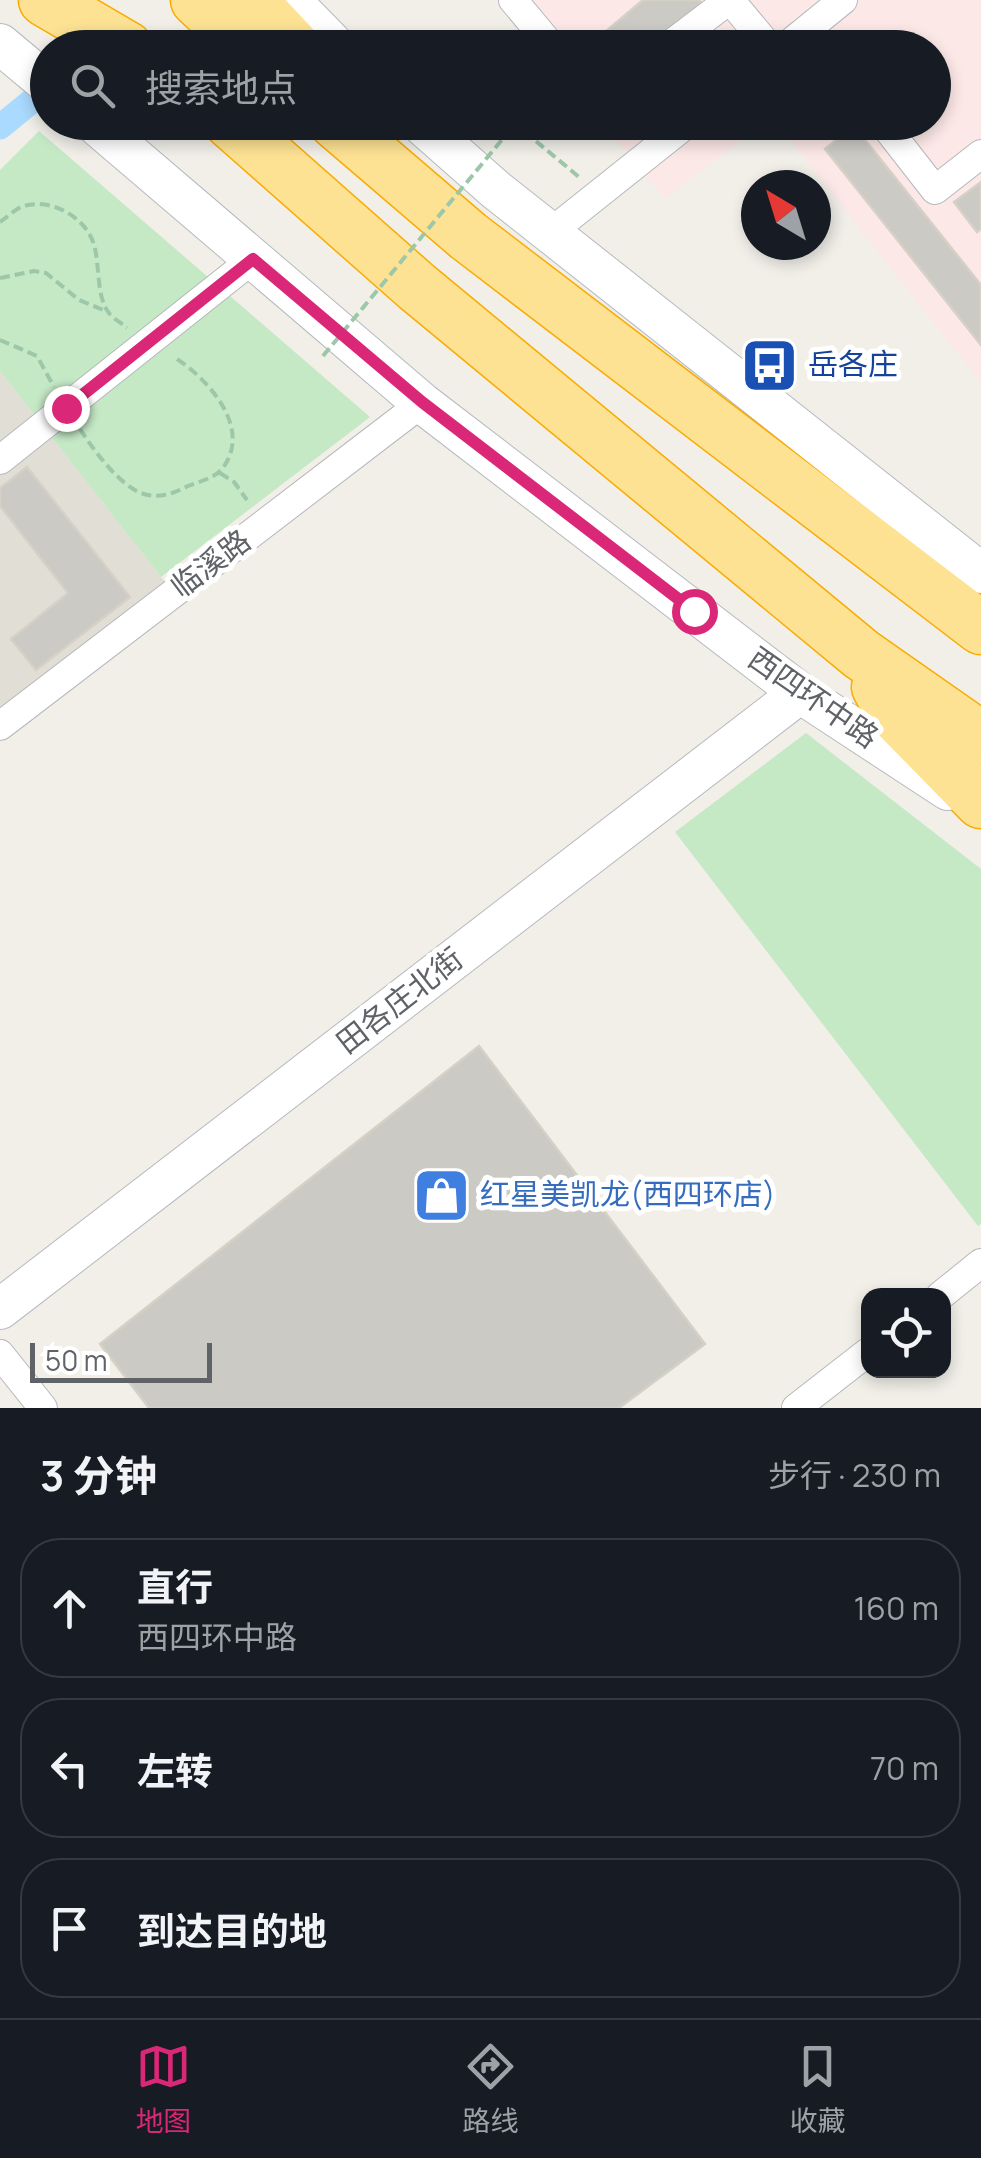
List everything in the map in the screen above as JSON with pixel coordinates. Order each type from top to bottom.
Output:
[{"type":"highway","points":[[44,0],[96,30]]},
{"type":"highway","points":[[100,0],[130,30]]},
{"type":"highway","points":[[197,0],[229,30]]},
{"type":"highway","points":[[250,0],[278,30]]},
{"type":"highway","points":[[250,140],[417,287],[861,654],[981,738]]},
{"type":"highway","points":[[356,140],[468,236],[981,628]]},
{"type":"highway","points":[[382,140],[468,236]]},
{"type":"highway","points":[[861,654],[890,709],[981,802]]},
{"type":"street","points":[[290,0],[319,30]]},
{"type":"street","points":[[513,0],[538,30]]},
{"type":"street","points":[[690,30],[729,0],[755,30]]},
{"type":"street","points":[[806,30],[844,0]]},
{"type":"street","points":[[0,44],[30,69]]},
{"type":"street","name":"西四环中路","points":[[114,140],[422,402],[800,692],[981,812]]},
{"type":"street","points":[[439,140],[496,190],[977,564]]},
{"type":"street","points":[[551,232],[666,140]]},
{"type":"street","points":[[896,140],[935,190],[981,154]]},
{"type":"street","points":[[0,460],[253,259]]},
{"type":"street","name":"临溪路","points":[[0,726],[422,402]]},
{"type":"street","name":"田各庄北街","points":[[0,1309],[800,692]]},
{"type":"street","points":[[950,1288],[981,1263]]},
{"type":"street","points":[[0,1354],[43,1408]]},
{"type":"street","points":[[796,1408],[861,1357]]},
{"type":"path","points":[[323,356],[500,140]]},
{"type":"path","points":[[534,140],[589,186]]},
{"type":"path","points":[[0,278],[34,271],[46,273],[79,300],[108,312]]},
{"type":"path","points":[[0,340],[37,356],[66,408]]},
{"type":"path","points":[[220,472],[234,482],[247,500]]},
{"type":"shaded area","points":[[499,0],[981,0],[981,383],[831,192],[831,170],[814,170],[790,140],[951,140],[951,30],[524,30]]},
{"type":"shaded area","points":[[616,140],[742,140],[665,198]]},
{"type":"shaded area","points":[[0,371],[172,591],[0,718]]},
{"type":"green space","points":[[30,140],[49,140],[370,417],[161,577],[0,371],[0,170]]},
{"type":"green space","points":[[806,733],[981,869],[978,1226],[675,832]]},
{"type":"building","points":[[643,0],[699,0],[706,8],[678,30],[607,30]]},
{"type":"building","points":[[836,140],[865,140],[981,285],[981,345],[825,149]]},
{"type":"building","points":[[981,182],[981,229],[977,232],[954,202]]},
{"type":"building","points":[[27,467],[130,597],[36,670],[11,639],[68,593],[0,506],[0,488]]},
{"type":"building","name":"红星美凯龙(西四环店)","points":[[479,1046],[705,1344],[619,1408],[149,1408],[100,1344]]},
{"type":"waterway","points":[[0,127],[30,103]]},
{"type":"place","name":"岳各庄","points":[[769,365]]},
{"type":"place","name":"红星美凯龙(西四环店)","points":[[441,1195]]},
{"type":"route","points":[[66,408],[253,259],[422,402],[694,611]]}]
